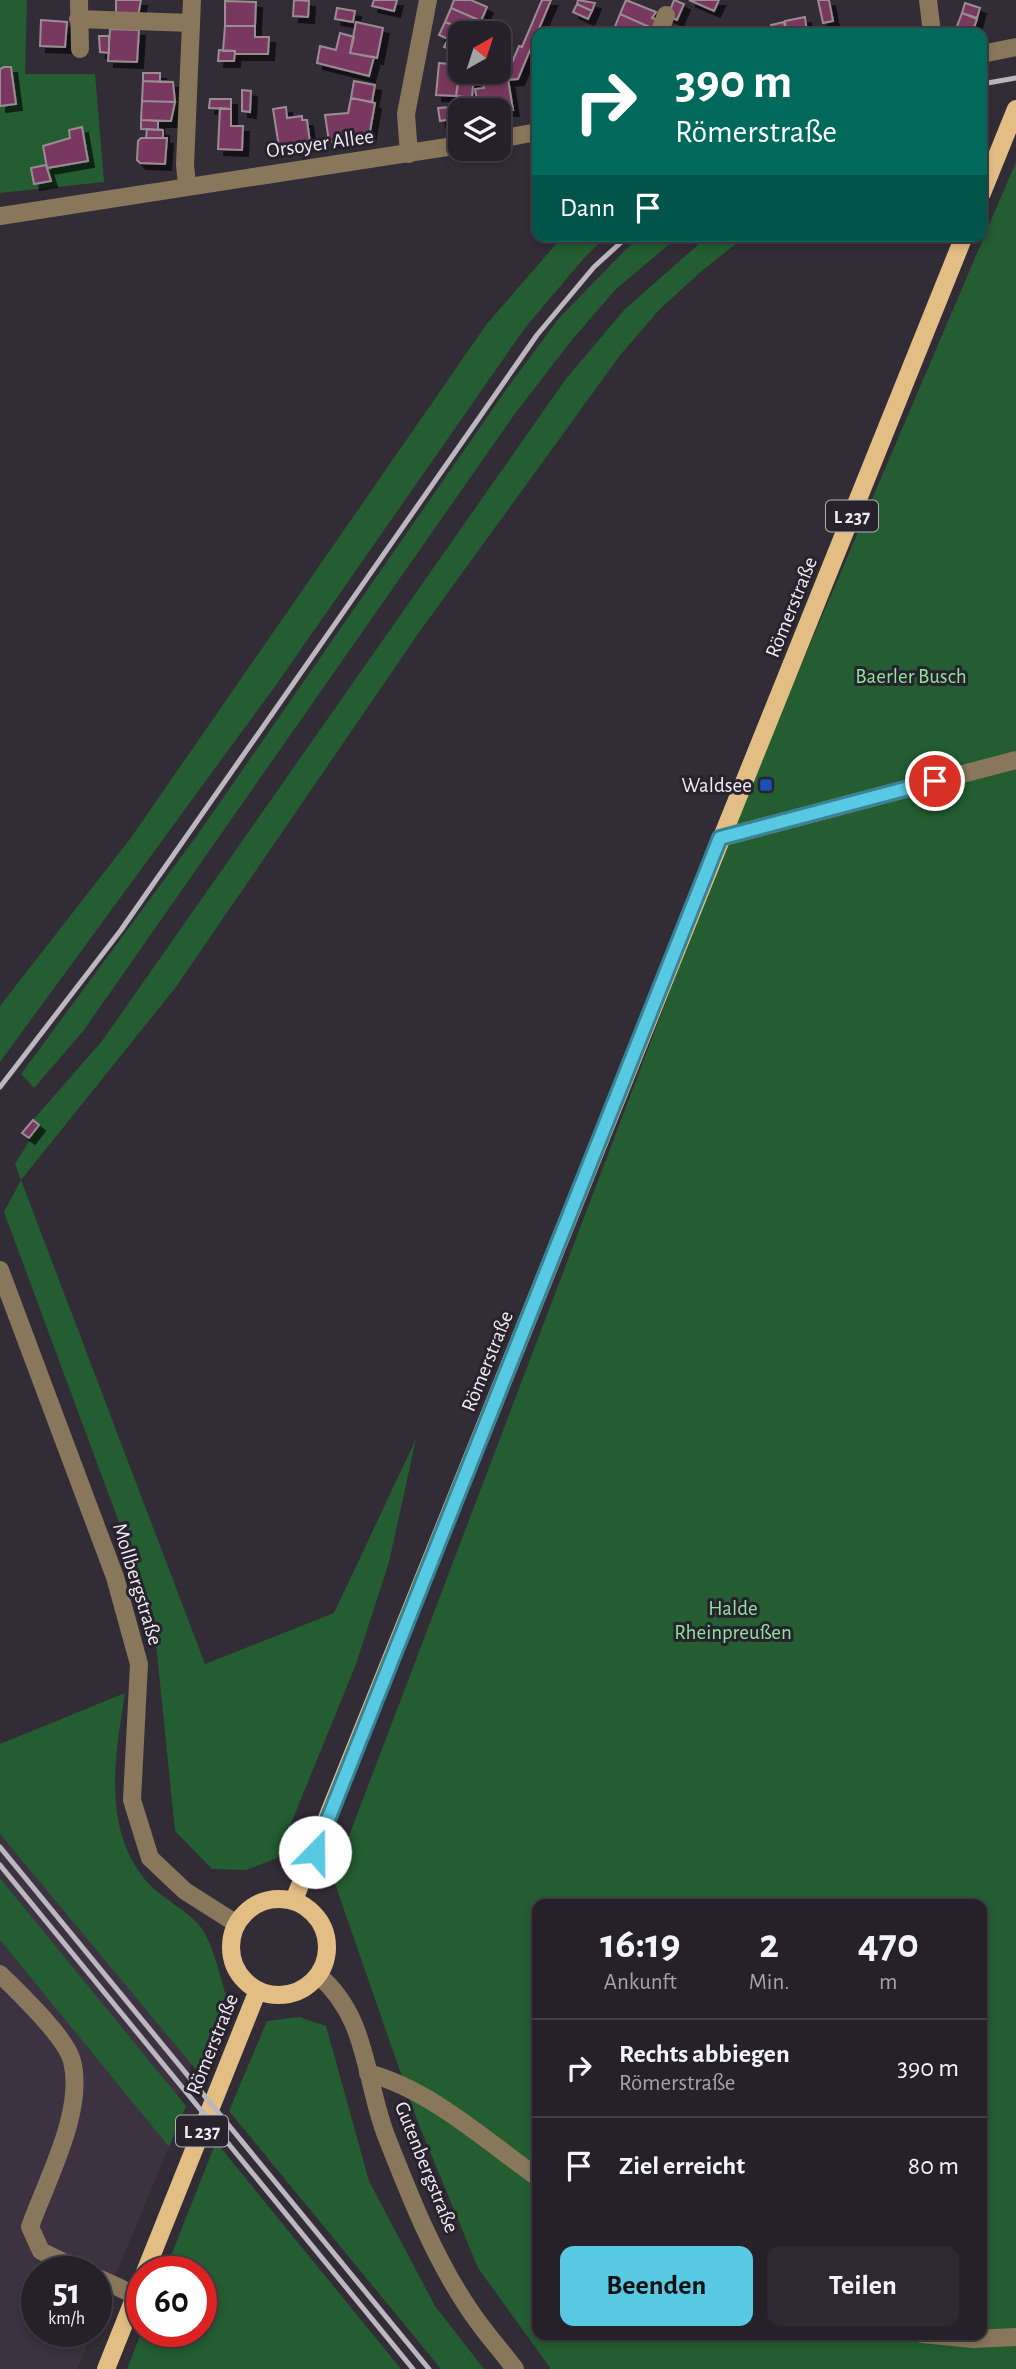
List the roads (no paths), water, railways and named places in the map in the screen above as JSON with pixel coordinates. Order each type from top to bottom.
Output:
[{"type":"main road","points":[[987,181],[1016,109]]},
{"type":"main road","name":"Römerstraße","points":[[294,1900],[962,242]]},
{"type":"main road","points":[[268,1900],[294,1900],[309,1909],[325,1933],[325,1962],[308,1985],[284,1994],[258,1990],[236,1968],[232,1954],[232,1938],[237,1924],[256,1905],[268,1900]]},
{"type":"main road","name":"Römerstraße","points":[[151,2256],[258,1990]]},
{"type":"main road","points":[[106,2369],[126,2318]]},
{"type":"street","points":[[79,0],[80,50]]},
{"type":"street","points":[[187,185],[184,165],[192,0]]},
{"type":"street","points":[[409,154],[406,114],[428,0]]},
{"type":"street","points":[[928,0],[931,28]]},
{"type":"street","points":[[661,28],[666,15]]},
{"type":"street","points":[[79,19],[191,23]]},
{"type":"street","points":[[987,53],[1016,47]]},
{"type":"street","points":[[511,137],[532,133]]},
{"type":"street","name":"Orsoyer Allee","points":[[0,216],[187,185],[448,147]]},
{"type":"street","points":[[720,838],[1016,760]]},
{"type":"street","name":"Mollbergstraße","points":[[0,1270],[115,1577],[139,1664],[132,1800],[150,1858],[185,1891],[237,1924]]},
{"type":"street","points":[[0,1973],[44,2020],[72,2060],[73,2101],[66,2132],[30,2227],[41,2251],[51,2256]]},
{"type":"street","name":"Gutenbergstraße","points":[[318,1975],[337,1991],[350,2012],[386,2134],[431,2239],[466,2305],[515,2369]]},
{"type":"street","points":[[368,2073],[392,2079],[425,2098],[532,2173]]},
{"type":"street","points":[[987,2338],[1016,2337]]},
{"type":"railway","points":[[987,83],[1016,78]]},
{"type":"railway","points":[[0,1087],[121,930],[537,335],[594,267],[621,242]]},
{"type":"railway","points":[[0,1847],[429,2369]]},
{"type":"railway","points":[[0,1865],[413,2369]]},
{"type":"place","name":"Waldsee","points":[[766,785]]},
{"type":"park label","name":"Baerler Busch","points":[[911,676]]},
{"type":"park label","name":"Halde Rheinpreußen","points":[[733,1620]]}]
